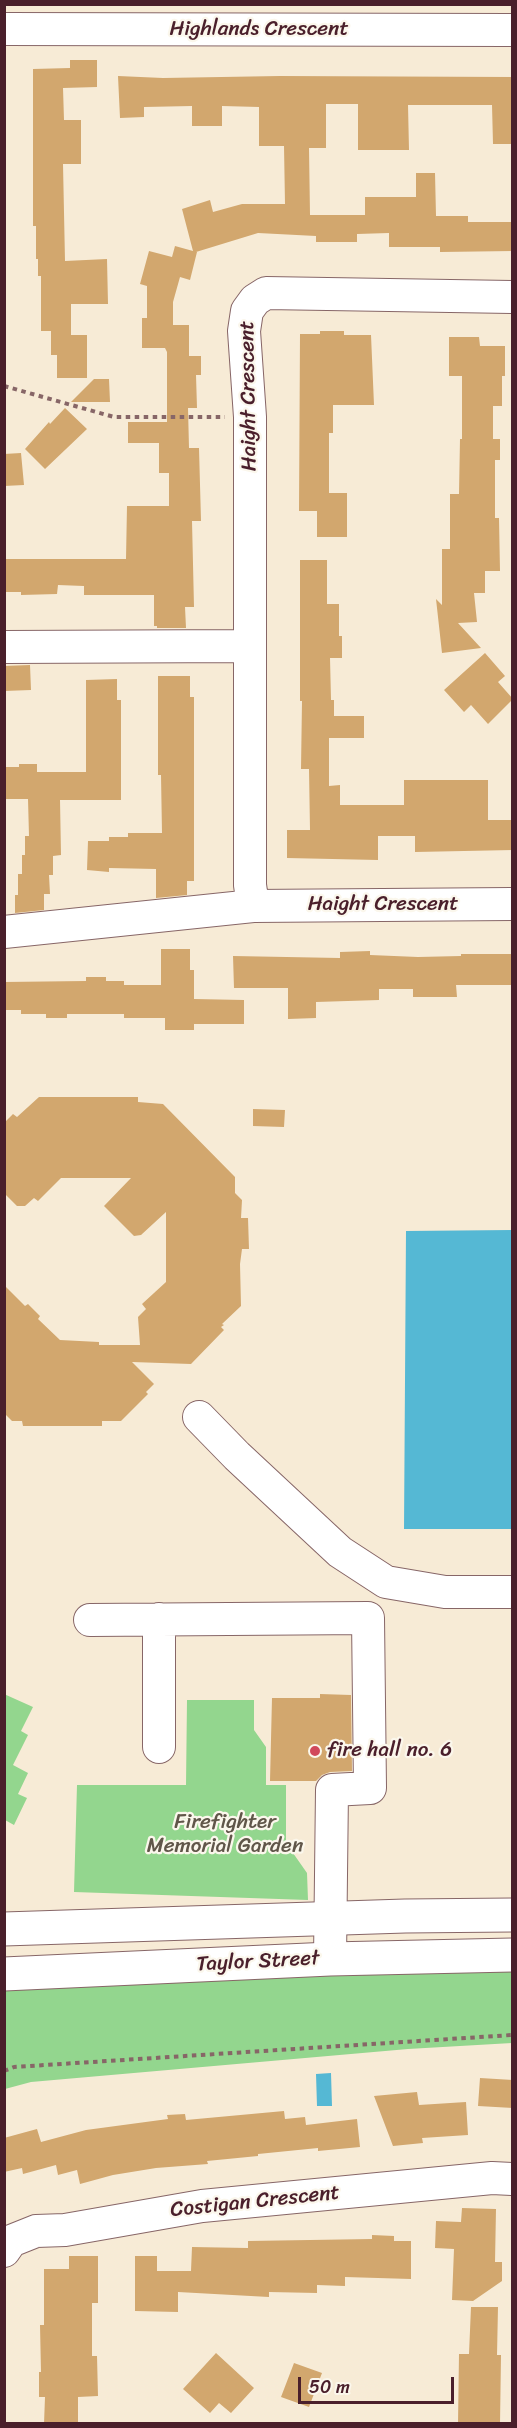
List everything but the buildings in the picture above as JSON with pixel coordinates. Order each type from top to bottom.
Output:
[{"type":"main road","name":"Taylor Street","points":[[4,1929],[405,1916],[513,1916]]},
{"type":"main road","name":"Taylor Street","points":[[4,1974],[330,1959],[513,1955]]},
{"type":"street","name":"Highlands Crescent","points":[[4,29],[513,30]]},
{"type":"street","name":"Haight Crescent","points":[[253,906],[250,885],[250,417],[244,331],[247,311],[255,300],[266,293],[513,297]]},
{"type":"street","points":[[4,647],[249,646]]},
{"type":"street","name":"Haight Crescent","points":[[4,932],[253,906],[513,904]]},
{"type":"street","points":[[199,1417],[237,1456],[340,1552],[386,1582],[445,1592],[513,1592]]},
{"type":"street","points":[[90,1620],[368,1618],[370,1788],[332,1790],[330,1959]]},
{"type":"street","points":[[159,1619],[159,1747]]},
{"type":"street","name":"Costigan Crescent","points":[[4,2251],[11,2241],[36,2231],[65,2230],[202,2206],[492,2178],[513,2179]]},
{"type":"path","points":[[4,386],[114,417],[231,417]]},
{"type":"path","points":[[4,2071],[14,2067],[513,2035]]},
{"type":"green space","points":[[4,1694],[33,1707],[21,1731],[28,1735],[13,1765],[28,1773],[18,1794],[27,1798],[14,1825],[5,1820]]},
{"type":"green space","name":"Firefighter Memorial Garden","points":[[187,1700],[254,1700],[254,1730],[266,1747],[266,1785],[286,1785],[286,1843],[307,1873],[308,1900],[74,1892],[77,1785],[186,1785]]},
{"type":"green space","points":[[512,1969],[512,2043],[408,2049],[31,2082],[5,2089],[5,1988],[288,1972]]},
{"type":"water","points":[[512,1230],[512,1529],[404,1529],[406,1231]]},
{"type":"water","points":[[331,2073],[332,2106],[317,2106],[316,2074]]},
{"type":"place","name":"fire hall no. 6","points":[[315,1751]]}]
